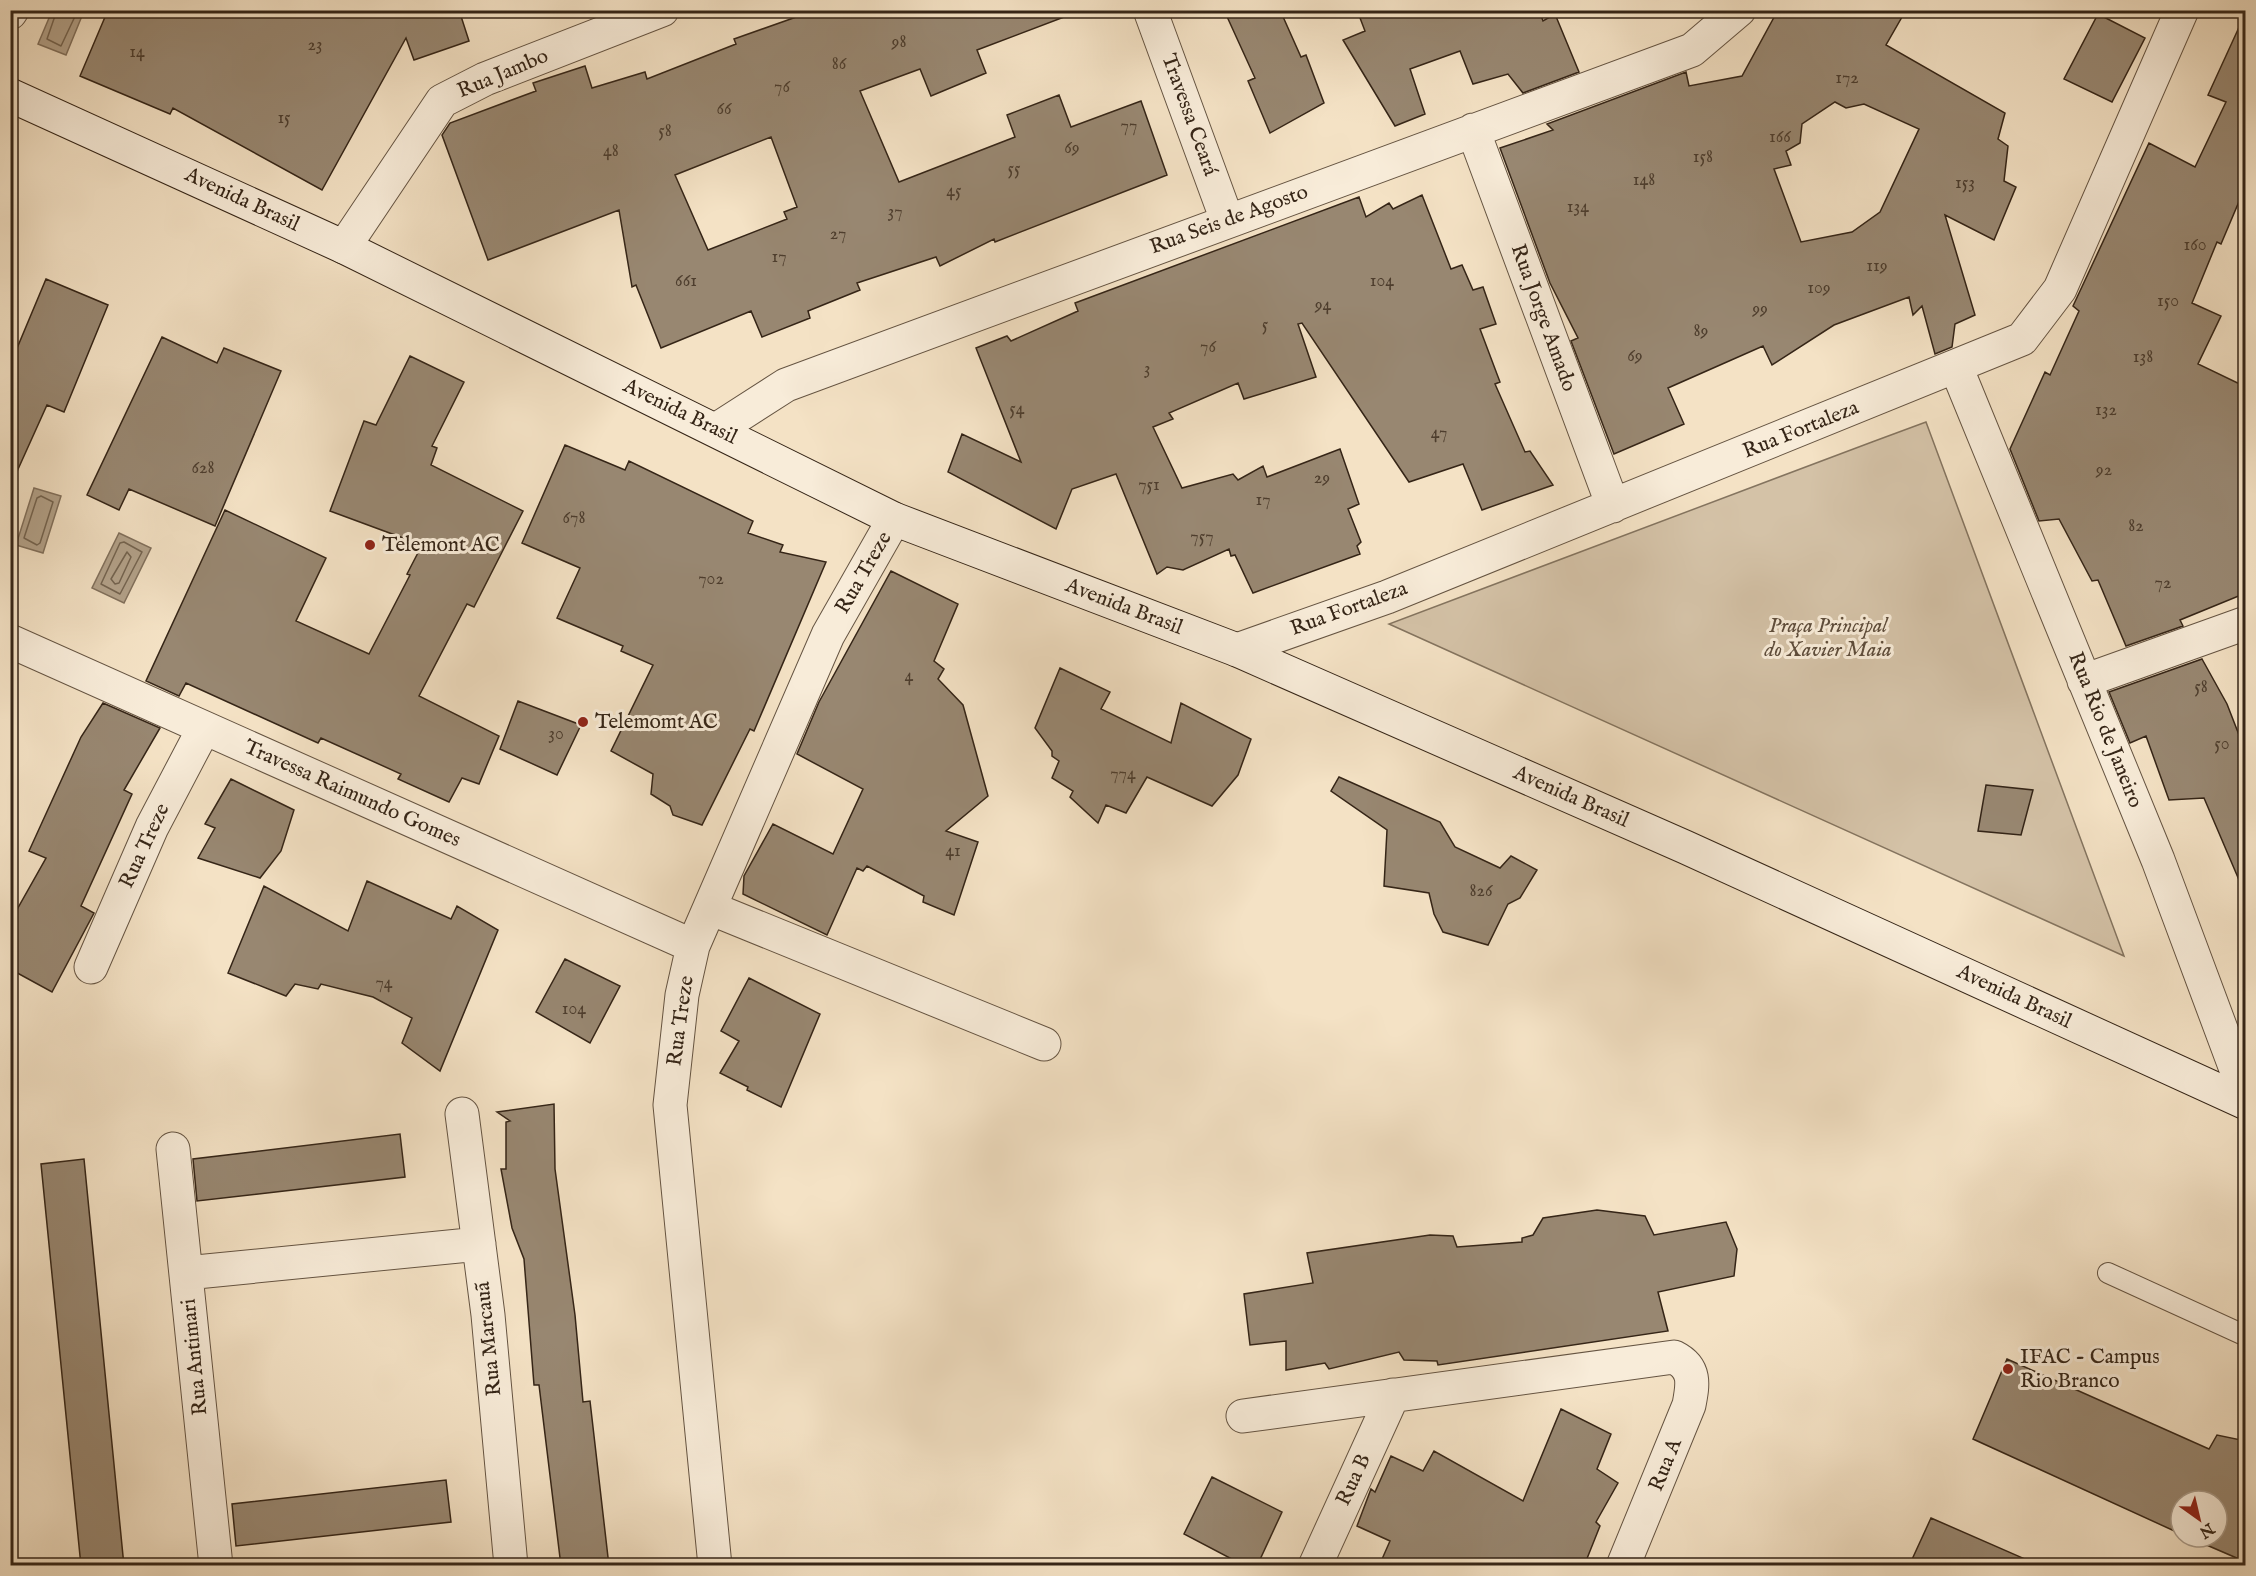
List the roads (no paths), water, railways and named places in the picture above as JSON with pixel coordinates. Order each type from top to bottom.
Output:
[{"type":"street","name":"Rua Jambo","points":[[344,247],[442,101],[485,79],[662,10]]},
{"type":"street","name":"Travessa Ceará","points":[[1150,10],[1227,220]]},
{"type":"street","name":"Rua Seis de Agosto","points":[[716,429],[786,385],[1227,220],[1692,50],[1739,10]]},
{"type":"street","name":"Rua Fortaleza","points":[[1237,650],[1387,597],[2022,339],[2060,289],[2182,10]]},
{"type":"street","name":"Avenida Brasil","points":[[10,94],[344,247],[894,519],[1237,650],[1685,847],[2246,1103]]},
{"type":"street","name":"Rua Jorge Amado","points":[[1473,130],[1613,506]]},
{"type":"street","name":"Rua Rio de Janeiro","points":[[1956,367],[2158,860],[2246,1096]]},
{"type":"street","name":"Rua Treze","points":[[715,1566],[670,1105],[682,995],[693,946],[828,635],[894,519]]},
{"type":"street","points":[[2084,681],[2246,623]]},
{"type":"street","name":"Travessa Raimundo Gomes","points":[[10,641],[693,946]]},
{"type":"street","name":"Rua Treze","points":[[91,967],[152,827],[204,728]]},
{"type":"street","points":[[710,908],[1044,1044]]},
{"type":"street","name":"Rua Marcauã","points":[[462,1114],[479,1244],[511,1566]]},
{"type":"street","name":"Rua Antimari","points":[[173,1149],[216,1566]]},
{"type":"street","points":[[186,1273],[479,1244]]},
{"type":"street","name":"Rua A","points":[[1393,1395],[1674,1357],[1685,1362],[1694,1381],[1689,1405],[1623,1566]]},
{"type":"street","points":[[1243,1416],[1393,1395]]},
{"type":"street","name":"Rua B","points":[[1315,1566],[1393,1395]]},
{"type":"lane","points":[[2108,1273],[2246,1336]]},
{"type":"water","points":[[52,11],[84,11],[66,55],[38,44]]},
{"type":"water","points":[[34,488],[61,496],[43,553],[16,545]]},
{"type":"water","points":[[119,533],[151,548],[124,603],[92,588]]},
{"type":"place","name":"Telemont AC","points":[[370,545]]},
{"type":"place","name":"Telemomt AC","points":[[583,722]]},
{"type":"place","name":"IFAC - Campus Rio Branco","points":[[2008,1369]]},
{"type":"park label","name":"Praça Principal do Xavier Maia","points":[[1828,638]]}]
